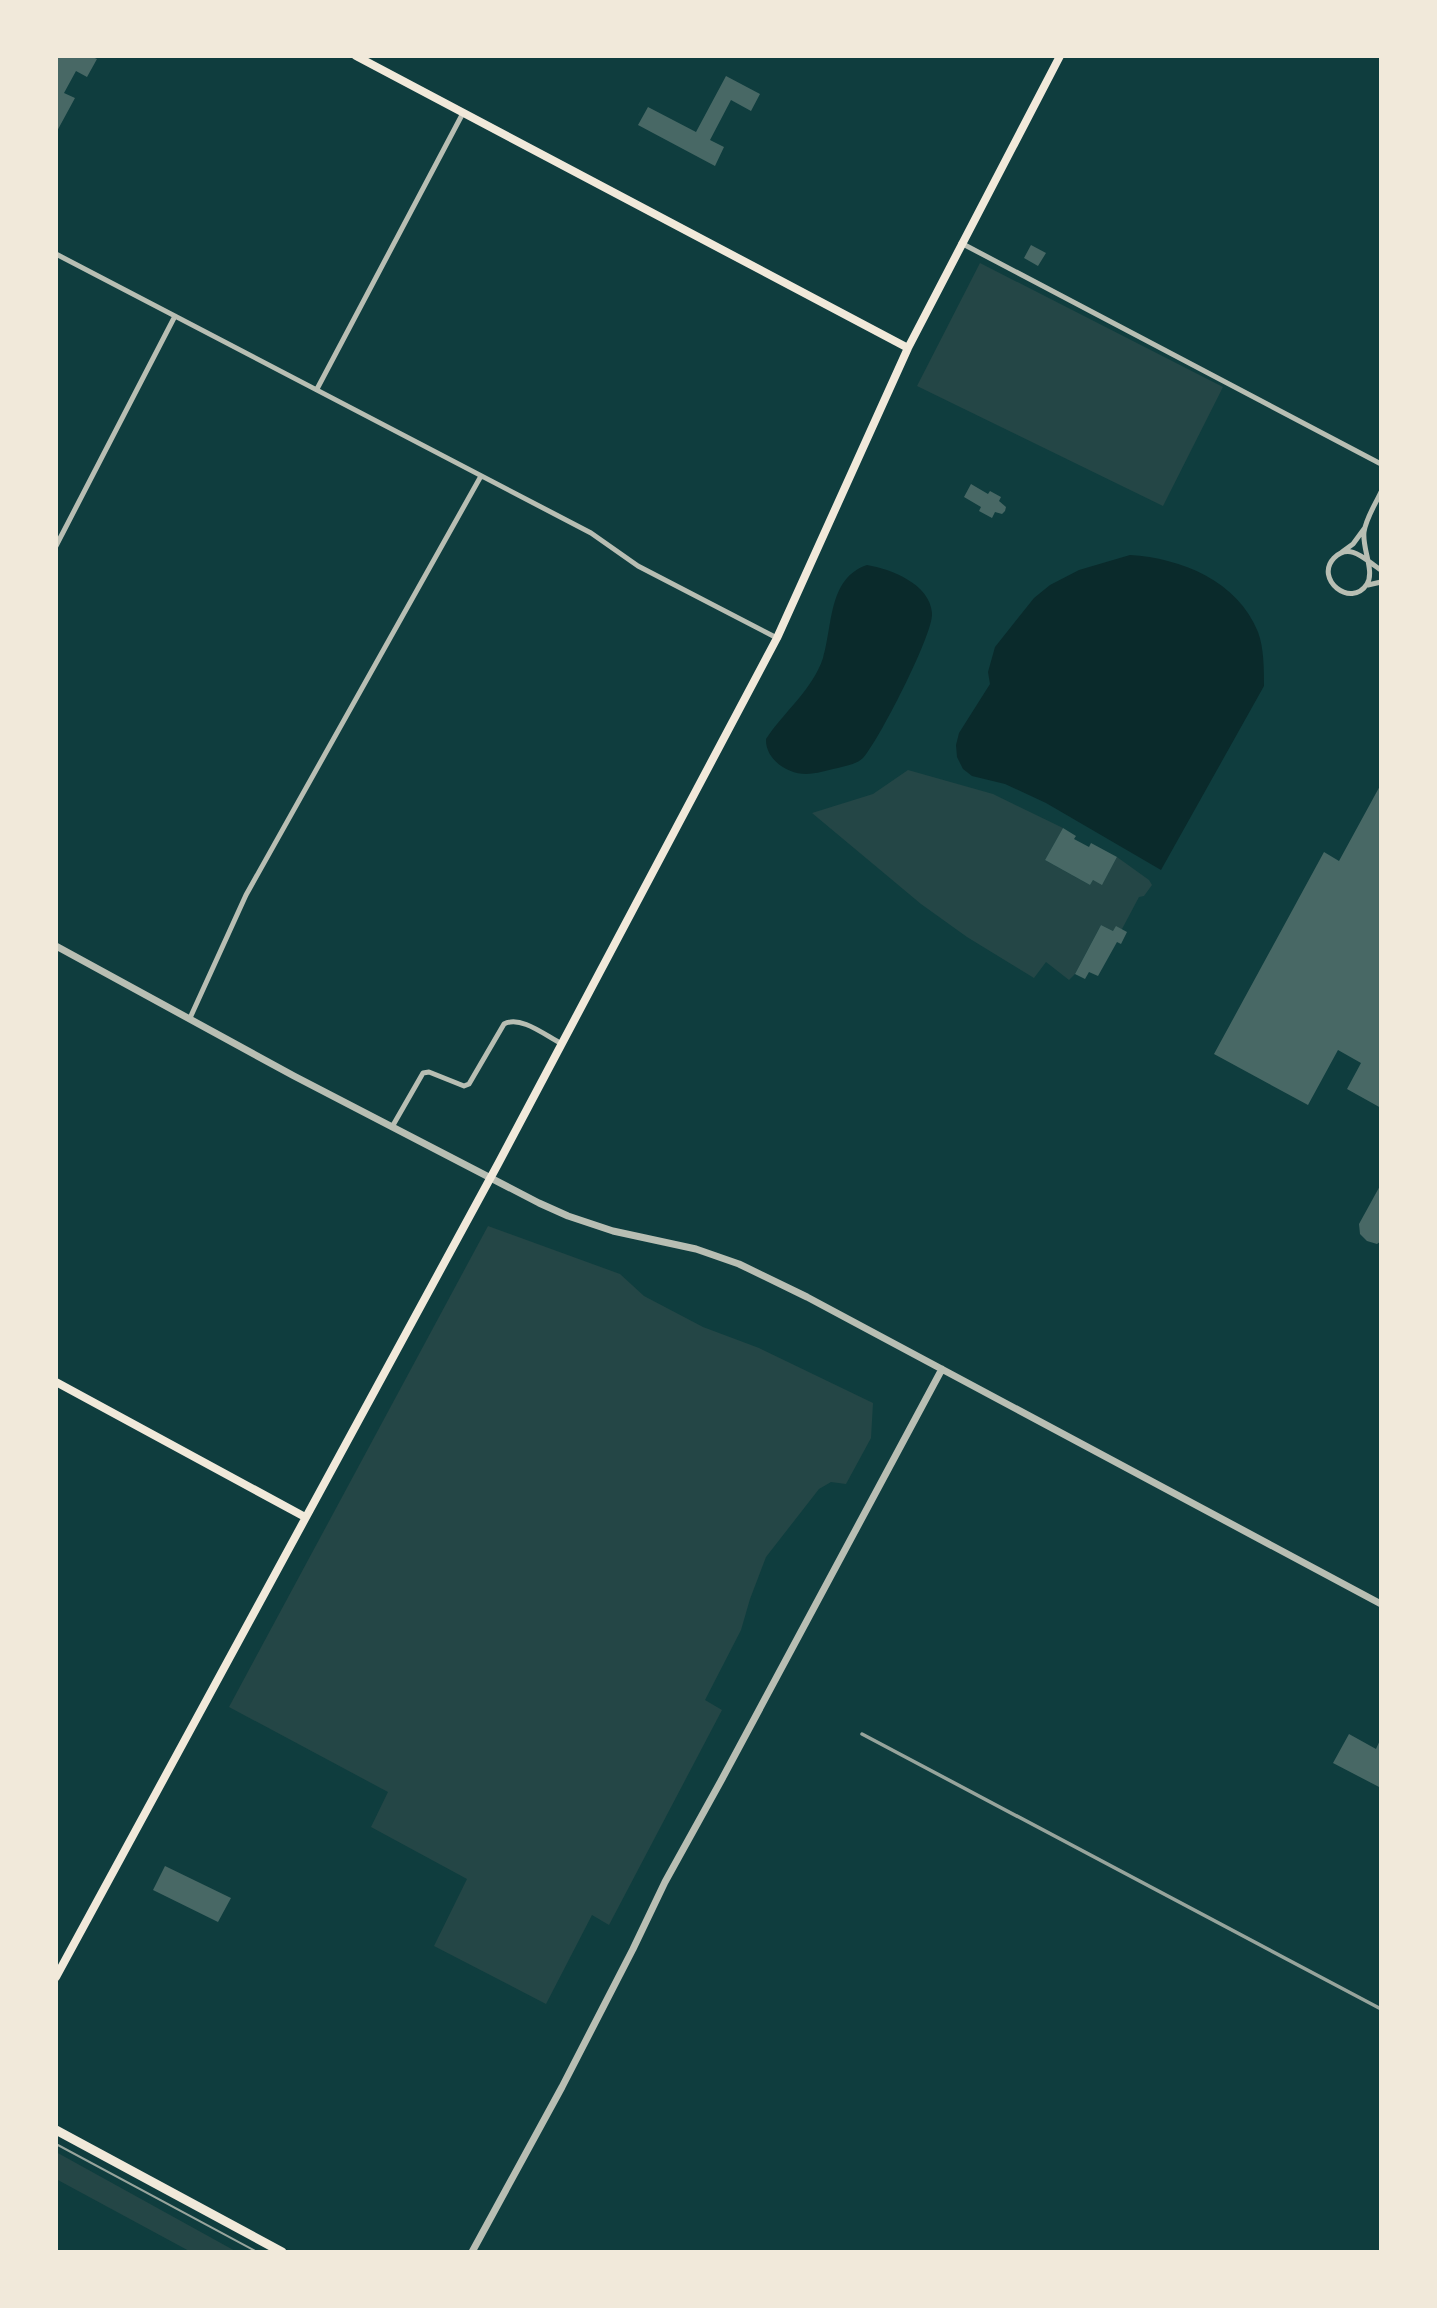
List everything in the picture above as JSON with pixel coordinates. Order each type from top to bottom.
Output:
[{"type":"main road","points":[[356,56],[908,348]]},
{"type":"main road","points":[[56,1977],[490,1179],[777,638],[908,348],[1060,56]]},
{"type":"main road","points":[[56,1382],[192,1453],[305,1517]]},
{"type":"main road","points":[[56,2130],[282,2252]]},
{"type":"street","points":[[317,389],[463,113]]},
{"type":"street","points":[[961,243],[1381,464]]},
{"type":"street","points":[[56,254],[591,533],[638,566],[777,638]]},
{"type":"street","points":[[56,546],[175,316]]},
{"type":"street","points":[[190,1018],[246,895],[481,476]]},
{"type":"street","points":[[1381,492],[1364,529],[1353,544],[1335,557],[1329,569],[1335,587],[1346,593],[1360,591],[1381,582]]},
{"type":"street","points":[[1364,529],[1363,546],[1371,574],[1365,587]]},
{"type":"street","points":[[1341,553],[1355,552],[1381,570]]},
{"type":"street","points":[[56,946],[490,1179],[579,1219],[613,1231],[696,1249],[739,1264],[942,1369],[1381,1604]]},
{"type":"street","points":[[392,1127],[423,1073],[429,1072],[464,1086],[469,1084],[504,1024],[520,1021],[562,1044]]},
{"type":"street","points":[[472,2252],[568,2075],[665,1882],[942,1369]]},
{"type":"shaded area","points":[[980,263],[1223,387],[1163,506],[917,386]]},
{"type":"shaded area","points":[[1130,555],[1188,567],[1222,586],[1249,614],[1258,632],[1263,659],[1264,686],[1161,870],[1046,803],[1005,784],[972,776],[963,769],[957,757],[959,733],[990,684],[988,672],[995,647],[1034,598],[1050,585],[1079,570]]},
{"type":"shaded area","points":[[867,565],[898,574],[924,594],[932,613],[924,642],[892,710],[863,758],[858,762],[818,773],[792,771],[773,759],[766,739],[818,669],[823,658],[834,604],[845,580],[854,571]]},
{"type":"shaded area","points":[[908,770],[993,794],[1063,828],[1045,860],[1090,885],[1093,880],[1102,884],[1117,857],[1152,885],[1144,896],[1139,897],[1122,929],[1113,931],[1101,925],[1075,974],[1069,980],[1046,962],[1034,978],[967,937],[921,904],[812,813],[873,794]]},
{"type":"shaded area","points":[[488,1226],[620,1274],[644,1296],[703,1327],[759,1348],[873,1403],[871,1438],[846,1484],[831,1482],[819,1489],[766,1557],[741,1630],[705,1700],[722,1710],[609,1925],[592,1915],[546,2004],[434,1946],[467,1879],[371,1827],[388,1792],[229,1707]]},
{"type":"shaded area","points":[[56,2152],[237,2252],[191,2252],[56,2179]]},
{"type":"building","points":[[56,56],[90,56],[97,59],[87,77],[76,71],[64,93],[75,98],[56,133]]},
{"type":"building","points":[[726,76],[760,94],[751,111],[731,100],[710,140],[724,147],[715,166],[638,125],[648,107],[696,132]]},
{"type":"building","points":[[1031,245],[1046,253],[1038,266],[1024,258]]},
{"type":"building","points":[[971,484],[988,494],[990,491],[1001,497],[999,501],[1006,507],[1005,511],[1002,514],[995,512],[992,518],[979,511],[981,507],[964,497]]},
{"type":"building","points":[[1381,784],[1381,1108],[1347,1089],[1361,1063],[1338,1050],[1308,1105],[1214,1054],[1324,852],[1339,861]]},
{"type":"building","points":[[1063,828],[1076,836],[1074,839],[1089,847],[1091,843],[1117,857],[1102,885],[1093,880],[1090,885],[1045,860]]},
{"type":"building","points":[[1101,925],[1113,931],[1116,926],[1127,932],[1121,944],[1117,942],[1098,976],[1089,972],[1085,979],[1075,974]]},
{"type":"building","points":[[1381,1184],[1381,1241],[1377,1244],[1367,1241],[1360,1234],[1359,1224]]},
{"type":"building","points":[[1349,1734],[1376,1749],[1381,1738],[1381,1788],[1333,1763]]},
{"type":"building","points":[[165,1866],[231,1898],[218,1922],[153,1890]]},
{"type":"tram line","points":[[56,2144],[257,2252]]},
{"type":"railway","points":[[862,1734],[1381,2009]]}]
